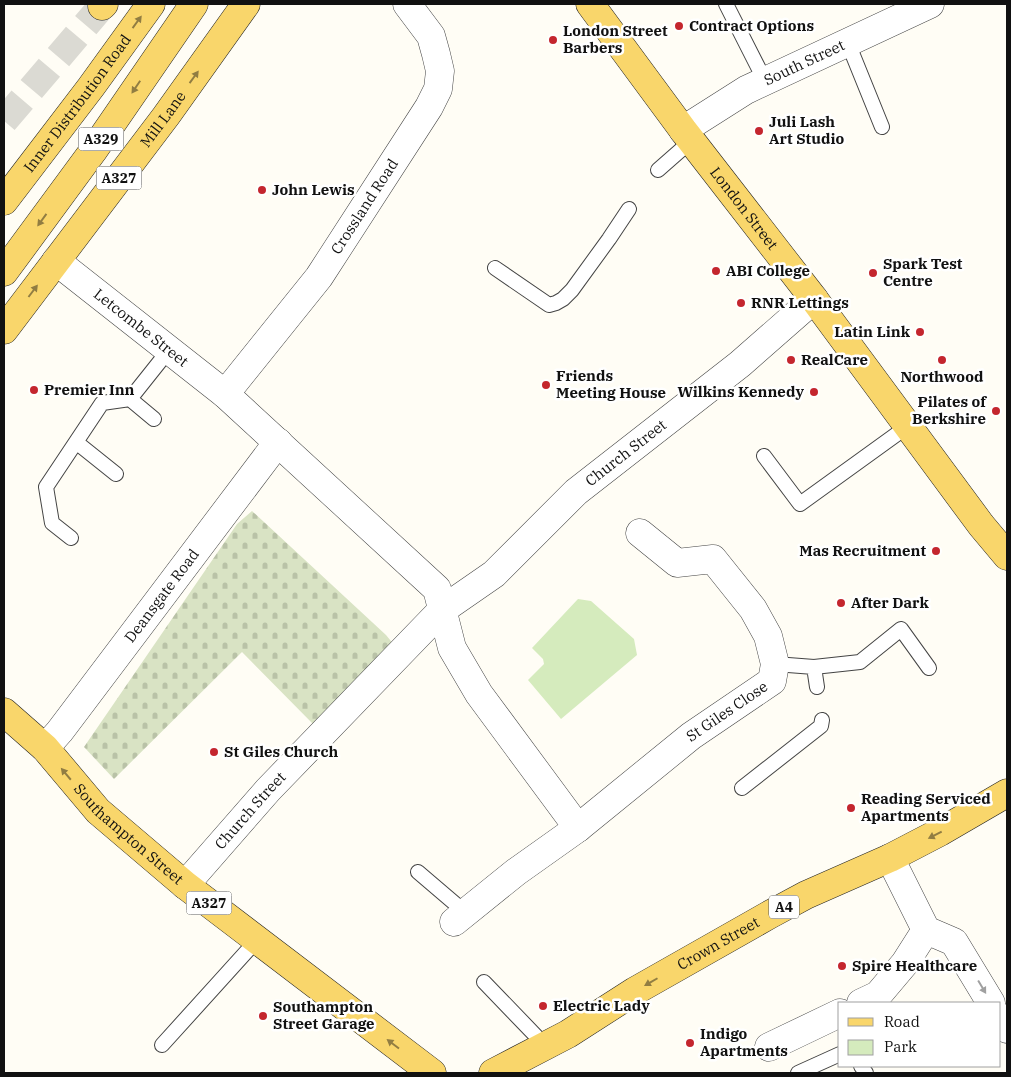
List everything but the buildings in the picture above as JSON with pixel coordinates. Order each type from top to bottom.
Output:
[{"type":"main road","name":"Inner Distribution Road","points":[[4,201],[85,95],[150,4]]},
{"type":"main road","name":"A329","points":[[4,272],[93,151],[194,4]]},
{"type":"main road","name":"Mill Lane","points":[[4,330],[166,116],[246,4]]},
{"type":"main road","name":"London Street","points":[[590,4],[687,135],[814,299],[1007,556]]},
{"type":"main road","name":"Southampton Street","points":[[4,712],[45,748],[98,811],[185,885],[432,1073]]},
{"type":"main road","name":"Crown Street","points":[[493,1073],[568,1034],[635,991],[760,919],[890,858],[940,832],[1007,792]]},
{"type":"main road","name":"Crown Street","points":[[535,1073],[568,1034]]},
{"type":"street","name":"Crossland Road","points":[[225,394],[319,277],[430,107],[438,88],[440,71],[431,36],[407,4]]},
{"type":"street","name":"South Street","points":[[687,135],[746,90],[848,44],[930,4]]},
{"type":"street","name":"Letcombe Street","points":[[56,261],[225,394]]},
{"type":"street","name":"Church Street","points":[[185,885],[268,790],[442,610],[494,574],[576,492],[740,364],[814,299]]},
{"type":"street","points":[[225,394],[437,588],[452,648],[479,694],[578,828]]},
{"type":"street","name":"Deansgate Road","points":[[45,748],[66,723],[278,442]]},
{"type":"street","name":"St Giles Close","points":[[460,918],[516,872],[578,828],[691,736],[772,681],[775,664],[768,636],[753,609],[713,558],[678,563],[640,533]]},
{"type":"street","points":[[890,858],[926,930],[954,942],[991,1002]]},
{"type":"street","points":[[874,1001],[905,963],[926,930]]},
{"type":"street","points":[[769,1047],[838,1014]]},
{"type":"lane","points":[[726,4],[765,81]]},
{"type":"lane","points":[[848,44],[882,127]]},
{"type":"lane","points":[[658,170],[687,135]]},
{"type":"lane","points":[[495,268],[518,286],[549,305],[556,304],[572,290],[629,209]]},
{"type":"lane","points":[[71,538],[52,523],[46,487],[102,403],[130,399],[169,350]]},
{"type":"lane","points":[[130,399],[154,420]]},
{"type":"lane","points":[[764,456],[800,504],[908,426]]},
{"type":"lane","points":[[76,442],[116,474]]},
{"type":"lane","points":[[775,664],[814,666],[860,662],[902,630],[929,668]]},
{"type":"lane","points":[[814,666],[817,687]]},
{"type":"lane","points":[[742,788],[821,726],[822,720]]},
{"type":"lane","points":[[418,872],[460,918]]},
{"type":"lane","points":[[162,1045],[257,940]]},
{"type":"lane","points":[[484,982],[536,1036],[543,1047]]},
{"type":"lane","points":[[798,1073],[838,1055]]},
{"type":"green space","points":[[252,511],[386,635],[395,646],[314,725],[242,652],[114,779],[84,747],[237,524]]},
{"type":"green space","points":[[578,599],[591,601],[634,639],[637,655],[561,719],[528,680],[544,664],[543,659],[532,648]]},
{"type":"tunnel","points":[[4,121],[102,6]]},
{"type":"place","name":"Contract Options","points":[[679,26]]},
{"type":"place","name":"London Street Barbers","points":[[553,40]]},
{"type":"place","name":"Juli Lash Art Studio","points":[[759,131]]},
{"type":"place","name":"John Lewis","points":[[262,190]]},
{"type":"place","name":"ABI College","points":[[716,271]]},
{"type":"place","name":"Spark Test Centre","points":[[873,273]]},
{"type":"place","name":"RNR Lettings","points":[[741,303]]},
{"type":"place","name":"Latin Link","points":[[920,332]]},
{"type":"place","name":"RealCare","points":[[791,360]]},
{"type":"place","name":"Northwood","points":[[942,360]]},
{"type":"place","name":"Friends Meeting House","points":[[546,385]]},
{"type":"place","name":"Premier Inn","points":[[34,390]]},
{"type":"place","name":"Wilkins Kennedy","points":[[814,392]]},
{"type":"place","name":"Pilates of Berkshire","points":[[996,411]]},
{"type":"place","name":"Mas Recruitment","points":[[936,551]]},
{"type":"place","name":"After Dark","points":[[841,603]]},
{"type":"place","name":"St Giles Church","points":[[214,752]]},
{"type":"place","name":"Reading Serviced Apartments","points":[[851,808]]},
{"type":"place","name":"Spire Healthcare","points":[[842,966]]},
{"type":"place","name":"Electric Lady","points":[[543,1006]]},
{"type":"place","name":"Southampton Street Garage","points":[[263,1016]]},
{"type":"place","name":"Indigo Apartments","points":[[690,1043]]}]
